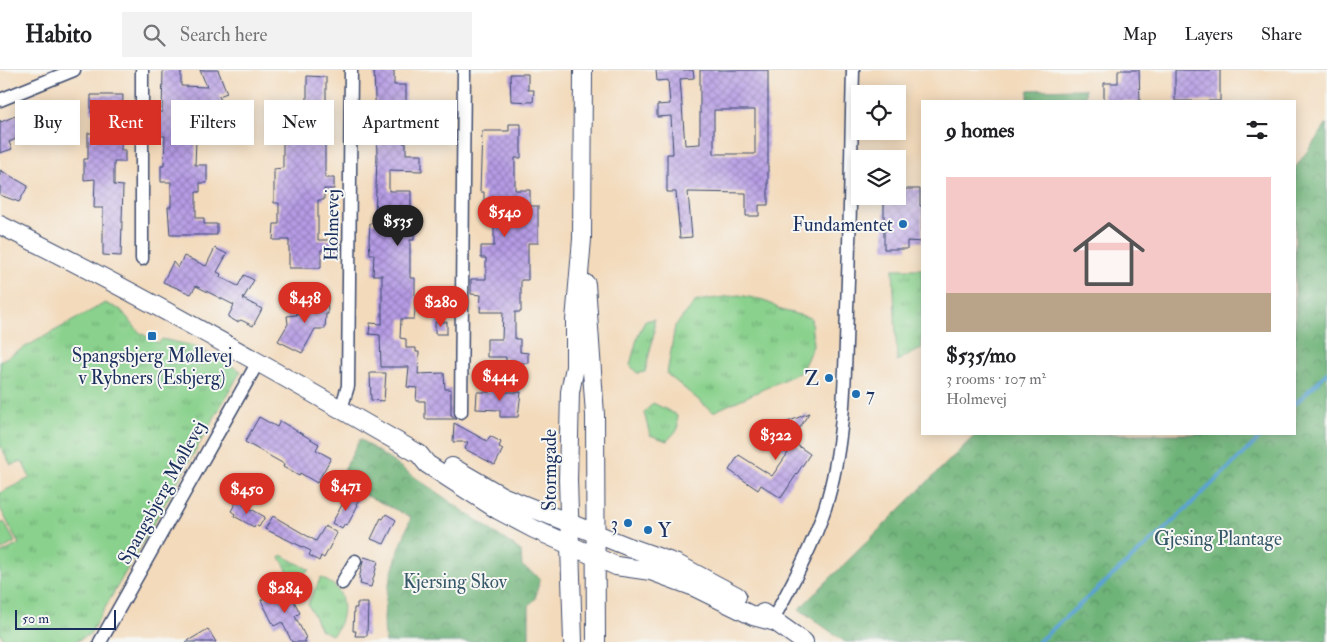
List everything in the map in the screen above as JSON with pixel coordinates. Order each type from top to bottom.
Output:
[{"type":"street","points":[[0,100],[74,70]]},
{"type":"street","points":[[142,70],[142,259]]},
{"type":"street","name":"Holmevej","points":[[341,409],[348,386],[351,70]]},
{"type":"street","points":[[461,412],[464,70]]},
{"type":"street","points":[[583,70],[582,239],[575,321],[575,367],[582,393],[583,642]]},
{"type":"street","points":[[772,621],[804,563],[815,536],[826,506],[838,441],[845,388],[852,70]]},
{"type":"street","points":[[0,225],[61,255],[341,409],[419,454],[427,464],[498,510],[616,566],[652,571],[684,583],[753,616],[772,621]]},
{"type":"street","points":[[573,642],[595,415],[582,239]]},
{"type":"street","name":"Spangsbjerg Møllevej","points":[[100,642],[258,362]]},
{"type":"street","points":[[419,454],[430,455],[502,496],[676,564],[757,607],[772,621],[804,642]]},
{"type":"street","points":[[583,551],[596,642]]},
{"type":"street","points":[[342,583],[355,562]]},
{"type":"green space","points":[[1085,89],[1086,100],[1028,100],[1028,90]]},
{"type":"green space","name":"Gjesing Plantage","points":[[1327,124],[1327,642],[845,642],[799,609],[975,435],[1296,435],[1296,167]]},
{"type":"green space","points":[[893,269],[921,269],[921,349],[897,361]]},
{"type":"green space","points":[[739,295],[764,300],[781,310],[811,318],[813,346],[801,372],[713,412],[667,374],[675,326],[696,301]]},
{"type":"green space","points":[[105,303],[121,310],[139,332],[158,343],[162,339],[194,346],[241,371],[90,634],[75,642],[5,642],[0,633],[0,554],[19,544],[0,508],[0,493],[30,478],[22,461],[11,465],[0,445],[0,361]]},
{"type":"green space","points":[[654,319],[654,334],[645,372],[637,373],[630,365],[638,335],[645,321]]},
{"type":"green space","points":[[653,403],[677,415],[678,429],[667,441],[650,435],[644,413]]},
{"type":"green space","name":"Kjersing Skov","points":[[360,439],[521,551],[522,566],[540,578],[535,599],[529,605],[529,642],[386,642],[385,610],[390,578],[411,517],[338,482]]},
{"type":"green space","points":[[4,522],[15,542],[0,551],[0,524]]},
{"type":"green space","points":[[282,555],[310,570],[292,579],[280,557]]},
{"type":"green space","points":[[321,577],[336,587],[342,600],[341,620],[332,635],[321,630],[308,604]]},
{"type":"building","points":[[163,70],[181,70],[181,86],[207,87],[200,70],[218,70],[227,93],[219,96],[221,100],[171,100],[171,145],[196,145],[195,165],[207,165],[207,183],[200,183],[200,192],[196,192],[196,218],[204,218],[204,224],[217,224],[217,235],[170,235],[168,207],[171,207],[171,182],[161,182],[161,166],[164,166],[165,136],[161,136]]},
{"type":"building","points":[[374,70],[394,70],[394,85],[406,85],[406,100],[375,100]]},
{"type":"building","points":[[656,70],[693,70],[694,78],[680,79],[685,145],[700,144],[700,70],[768,70],[768,205],[759,205],[759,216],[746,216],[746,193],[688,192],[692,237],[680,238],[676,192],[667,192],[667,154],[673,154],[671,116],[657,117],[657,105],[670,104],[668,80],[657,81]],"holes":[[[714,110],[755,110],[755,154],[714,154]]]},
{"type":"building","points":[[1118,70],[1139,70],[1140,100],[1104,100],[1104,83],[1118,83]]},
{"type":"building","points":[[1175,70],[1220,70],[1220,100],[1175,100]]},
{"type":"building","points":[[510,74],[528,74],[528,90],[534,90],[533,102],[511,101]]},
{"type":"building","points":[[307,76],[326,77],[326,100],[307,100]]},
{"type":"building","points":[[91,95],[123,95],[123,100],[91,100]]},
{"type":"building","points":[[15,116],[15,139],[9,142],[12,149],[0,153],[0,120],[1,122]]},
{"type":"building","points":[[509,124],[521,124],[521,158],[515,158],[515,190],[530,190],[530,206],[538,206],[538,243],[528,243],[528,280],[521,280],[521,312],[515,312],[515,339],[520,339],[520,352],[528,353],[528,363],[506,363],[506,357],[487,357],[487,339],[502,339],[503,312],[480,312],[481,295],[471,294],[471,279],[486,279],[486,258],[481,258],[481,246],[494,246],[494,208],[484,208],[484,192],[480,192],[482,131],[509,131]]},
{"type":"building","points":[[88,133],[90,133],[90,145],[121,145],[121,150],[125,150],[125,162],[114,162],[114,185],[123,186],[121,256],[103,255],[103,208],[94,208],[95,179],[84,180],[84,159],[88,159]]},
{"type":"building","points":[[283,145],[325,145],[325,178],[334,178],[334,189],[324,189],[324,200],[318,200],[318,240],[341,240],[341,250],[321,250],[321,268],[289,268],[289,240],[273,240],[274,224],[279,224],[279,203],[274,203],[274,169],[283,168]]},
{"type":"building","points":[[377,145],[406,145],[406,154],[422,154],[422,171],[389,170],[389,191],[411,191],[411,223],[414,223],[414,240],[410,240],[410,278],[415,278],[415,311],[414,319],[401,319],[400,338],[406,339],[406,348],[416,348],[416,352],[419,352],[418,374],[444,373],[445,389],[451,389],[451,415],[457,419],[425,419],[425,401],[416,401],[417,388],[407,387],[409,367],[381,367],[380,335],[369,334],[370,323],[382,324],[382,275],[373,275],[374,254],[370,254],[369,240],[370,223],[375,223]]},
{"type":"building","points":[[0,170],[28,186],[19,202],[0,195]]},
{"type":"building","name":"Fundamentet","points":[[906,189],[920,189],[921,242],[907,241],[907,249],[884,249],[884,205],[906,205]]},
{"type":"building","points":[[215,248],[227,254],[217,272],[221,274],[220,277],[238,286],[244,275],[254,280],[243,299],[262,309],[253,326],[241,320],[237,322],[228,317],[234,305],[196,286],[191,294],[163,282],[173,262],[178,268],[184,256],[206,266]]},
{"type":"building","points":[[308,297],[327,297],[328,314],[326,314],[325,329],[315,329],[302,353],[278,341],[288,324],[287,316],[297,315],[296,309],[304,309],[304,305],[308,305]]},
{"type":"building","points":[[435,322],[447,322],[447,334],[435,334]]},
{"type":"building","points":[[370,373],[386,373],[384,401],[371,400]]},
{"type":"building","points":[[490,387],[502,387],[502,392],[521,392],[518,417],[500,417],[500,410],[476,409],[477,392],[490,392]]},
{"type":"building","points":[[809,413],[791,441],[810,454],[781,498],[761,485],[758,490],[729,470],[739,455],[772,476],[788,453],[769,442],[778,426]]},
{"type":"building","points":[[259,417],[277,427],[280,421],[319,444],[316,450],[331,458],[317,483],[300,473],[299,476],[283,467],[284,464],[245,442]]},
{"type":"building","points":[[454,423],[487,441],[490,436],[501,442],[499,447],[503,449],[495,465],[465,449],[468,442],[453,442]]},
{"type":"building","points":[[348,494],[359,500],[347,526],[345,524],[342,529],[332,523]]},
{"type":"building","points":[[237,501],[265,517],[259,527],[255,525],[254,527],[234,516],[235,514],[231,511]]},
{"type":"building","points":[[386,514],[396,520],[384,544],[371,539],[381,518],[383,519]]},
{"type":"building","points":[[273,516],[316,541],[325,526],[337,533],[324,558],[321,556],[319,561],[309,555],[311,551],[265,529]]},
{"type":"building","points":[[364,557],[378,561],[371,587],[360,584],[361,580],[359,579]]},
{"type":"building","points":[[287,587],[300,613],[295,616],[306,638],[304,639],[306,642],[292,642],[282,622],[274,626],[261,600]]},
{"type":"building","points":[[357,603],[368,603],[367,636],[355,636],[356,631],[353,631],[354,608],[357,608]]},
{"type":"building","points":[[208,629],[216,642],[186,642]]},
{"type":"waterway","points":[[1296,403],[1327,373]]},
{"type":"waterway","points":[[1038,642],[1168,526],[1263,435]]},
{"type":"place","name":"Fundamentet","points":[[903,224]]},
{"type":"place","name":"Spangsbjerg Møllevej v Rybners (Esbjerg)","points":[[152,336]]},
{"type":"place","name":"Z","points":[[829,378]]},
{"type":"place","name":"7","points":[[856,394]]},
{"type":"place","name":"3","points":[[628,523]]},
{"type":"place","name":"Y","points":[[648,530]]}]
